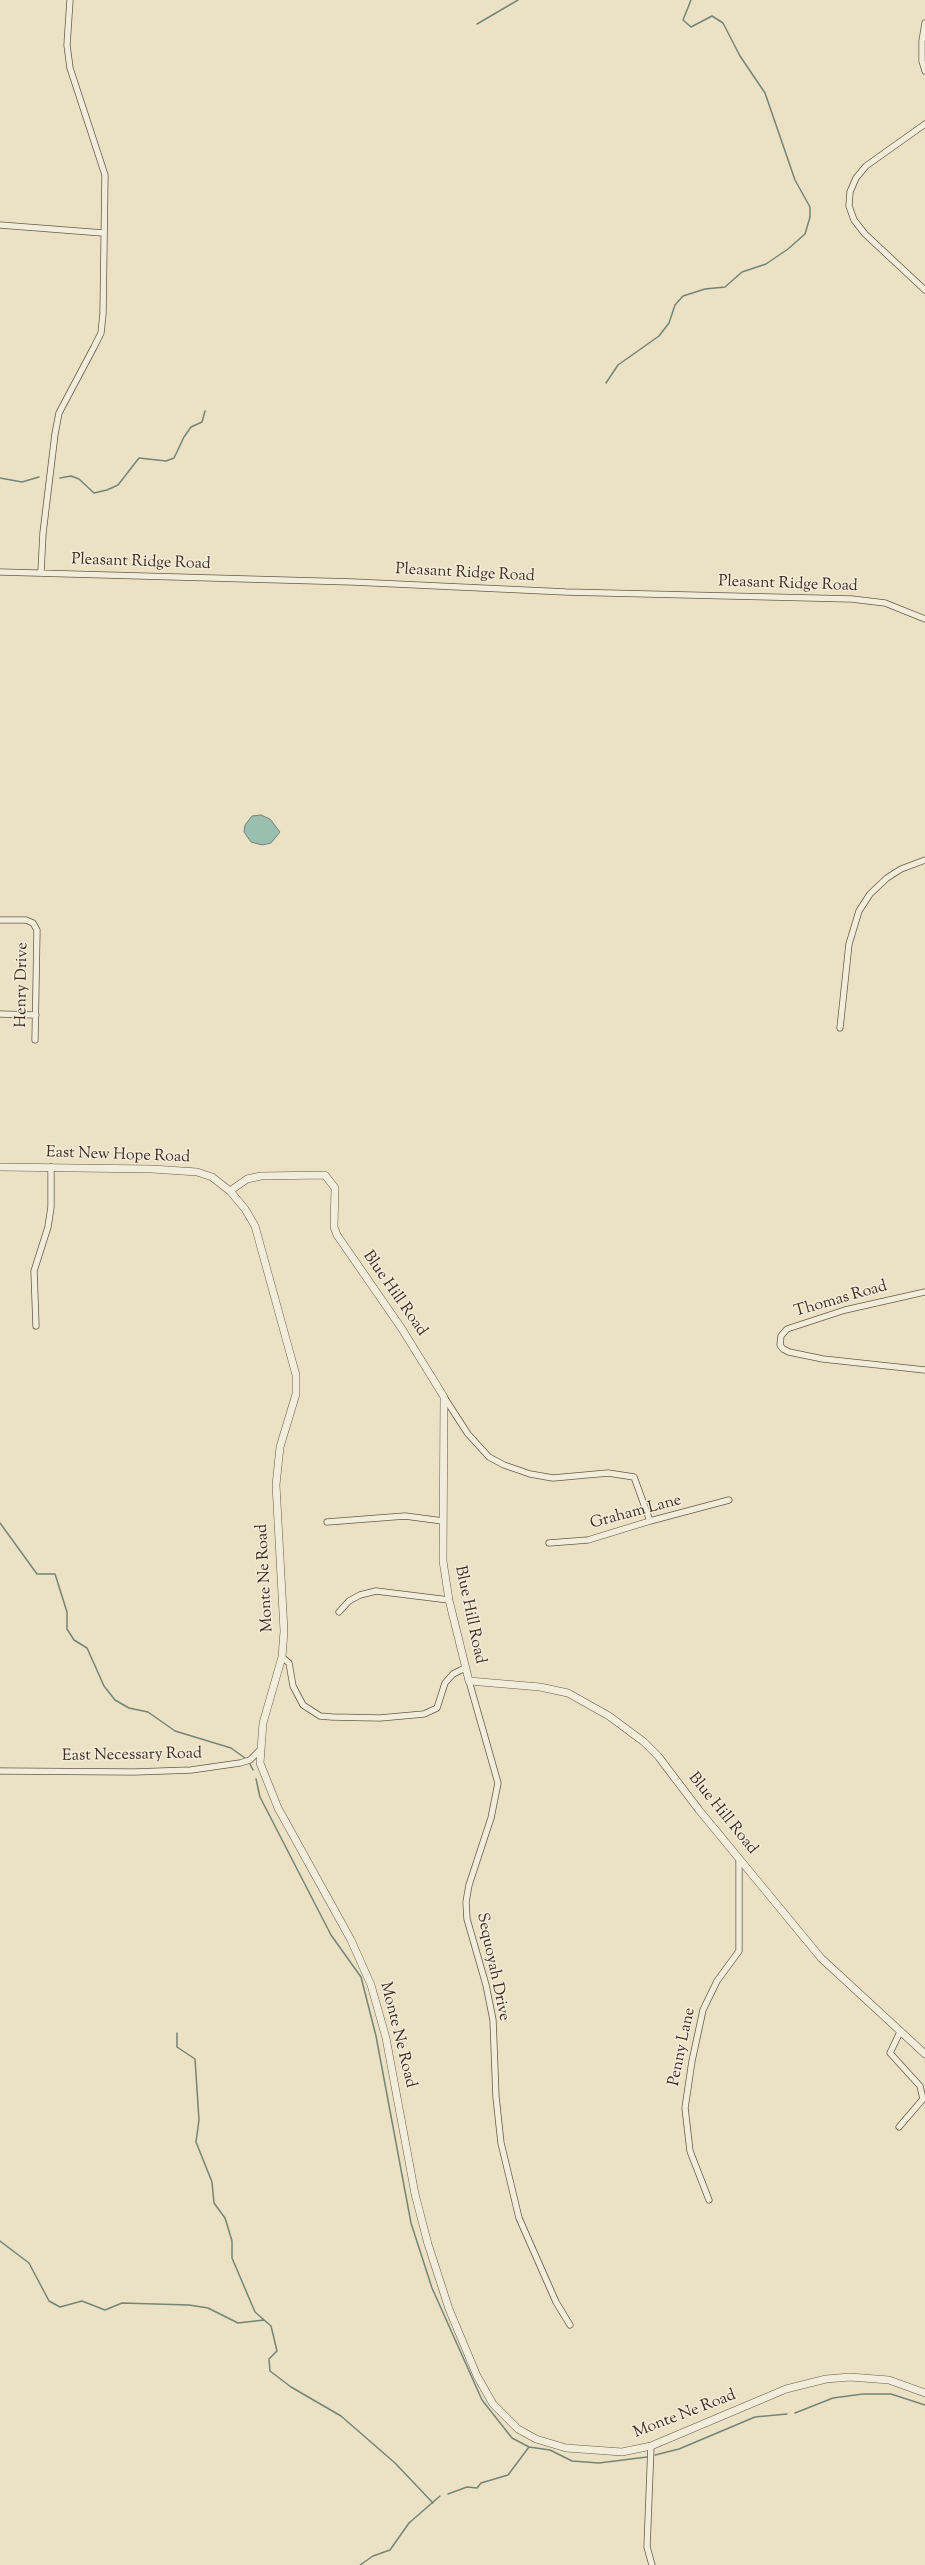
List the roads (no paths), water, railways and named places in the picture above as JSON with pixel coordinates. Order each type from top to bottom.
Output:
[{"type":"street","points":[[41,572],[43,533],[59,413],[101,333],[103,314],[105,175],[103,163],[79,100],[68,57],[70,0]]},
{"type":"street","points":[[925,23],[922,41],[925,71]]},
{"type":"street","points":[[925,124],[866,166],[856,178],[850,192],[849,206],[854,220],[865,234],[925,290]]},
{"type":"street","points":[[0,225],[103,233]]},
{"type":"street","name":"Pleasant Ridge Road","points":[[0,572],[353,582],[498,590],[858,599],[885,603],[925,619]]},
{"type":"street","points":[[840,1028],[848,944],[859,911],[870,894],[887,878],[901,869],[925,860]]},
{"type":"street","name":"Henry Drive","points":[[0,920],[26,920],[33,923],[37,930],[35,1040]]},
{"type":"street","points":[[0,1014],[36,1015]]},
{"type":"street","name":"East New Hope Road","points":[[0,1167],[186,1170],[212,1177],[230,1191]]},
{"type":"street","points":[[36,1326],[34,1271],[48,1227],[51,1207],[51,1167]]},
{"type":"street","name":"Blue Hill Road","points":[[230,1191],[246,1179],[261,1176],[325,1175],[335,1188],[334,1227],[336,1235],[402,1329],[444,1397],[443,1561],[449,1600],[469,1681],[554,1689],[578,1698],[609,1716],[658,1756],[821,1958],[925,2054]]},
{"type":"street","name":"Monte Ne Road","points":[[230,1191],[245,1208],[255,1226],[296,1375],[296,1394],[280,1448],[276,1486],[284,1610],[282,1657],[262,1723],[259,1751],[264,1777],[278,1808],[351,1940],[371,1985],[386,2038],[415,2194],[428,2244],[449,2309],[477,2376],[493,2404],[506,2419],[536,2439],[566,2448],[595,2452],[622,2452],[651,2446],[786,2389],[826,2379],[850,2377],[889,2380],[925,2393]]},
{"type":"street","name":"Thomas Road","points":[[925,1292],[845,1310],[787,1329],[781,1336],[780,1345],[783,1349],[789,1352],[823,1360],[925,1370]]},
{"type":"street","points":[[444,1397],[468,1434],[489,1457],[504,1465],[530,1474],[553,1478],[608,1473],[634,1476],[650,1521]]},
{"type":"street","name":"Graham Lane","points":[[548,1543],[588,1540],[650,1521],[729,1500]]},
{"type":"street","points":[[327,1522],[405,1516],[443,1521]]},
{"type":"street","points":[[339,1612],[349,1601],[360,1595],[376,1591],[449,1600]]},
{"type":"street","points":[[282,1657],[289,1663],[293,1686],[303,1705],[320,1716],[332,1717],[380,1718],[424,1714],[437,1708],[445,1683],[453,1674],[465,1668]]},
{"type":"street","name":"Sequoyah Drive","points":[[469,1681],[498,1783],[491,1818],[474,1869],[466,1902],[468,1924],[486,1985],[493,2020],[496,2097],[502,2143],[519,2218],[552,2295],[570,2325]]},
{"type":"street","name":"East Necessary Road","points":[[0,1771],[134,1772],[190,1770],[240,1763],[250,1760],[259,1751]]},
{"type":"street","name":"Penny Lane","points":[[709,2200],[690,2151],[685,2108],[692,2061],[703,2010],[716,1981],[739,1951],[739,1858]]},
{"type":"street","points":[[899,2127],[923,2099],[920,2086],[890,2052],[900,2032]]},
{"type":"street","points":[[651,2446],[647,2547],[652,2565]]},
{"type":"waterway","points":[[477,24],[518,0]]},
{"type":"waterway","points":[[606,383],[618,365],[659,336],[669,323],[675,305],[683,296],[705,289],[725,287],[742,272],[766,264],[788,249],[805,234],[810,217],[810,207],[795,180],[765,93],[740,56],[723,23],[712,16],[691,27],[683,20],[691,0]]},
{"type":"waterway","points":[[60,478],[71,476],[79,479],[94,493],[107,490],[118,485],[139,458],[166,461],[174,458],[184,437],[191,427],[202,422],[205,411]]},
{"type":"waterway","points":[[0,478],[22,482],[39,477]]},
{"type":"waterway","points":[[0,1523],[37,1574],[55,1574],[67,1612],[67,1629],[74,1640],[87,1648],[104,1686],[115,1700],[129,1708],[148,1712],[175,1731],[231,1748],[245,1758]]},
{"type":"waterway","points":[[250,1764],[253,1770]]},
{"type":"waterway","points":[[256,1779],[260,1797],[331,1935],[361,1977],[376,2036],[411,2223],[432,2288],[482,2400],[512,2438],[529,2447],[550,2450],[572,2461],[599,2463],[647,2457]]},
{"type":"waterway","points":[[177,2033],[177,2047],[195,2059],[199,2120],[196,2142],[212,2182],[214,2203],[225,2218],[232,2241],[232,2258],[255,2312],[271,2326],[277,2351],[269,2359],[270,2371],[291,2387],[341,2416],[395,2463],[433,2503]]},
{"type":"waterway","points":[[0,2241],[29,2263],[49,2301],[60,2307],[82,2301],[105,2310],[122,2303],[189,2305],[208,2308],[238,2323],[264,2320]]},
{"type":"waterway","points":[[795,2413],[833,2398],[863,2394],[891,2394],[925,2405]]},
{"type":"waterway","points":[[655,2455],[679,2449],[755,2417],[787,2414]]},
{"type":"waterway","points":[[448,2494],[467,2487],[477,2488],[481,2483],[508,2475],[529,2447]]},
{"type":"waterway","points":[[360,2565],[373,2556],[390,2550],[409,2523],[440,2496]]}]
